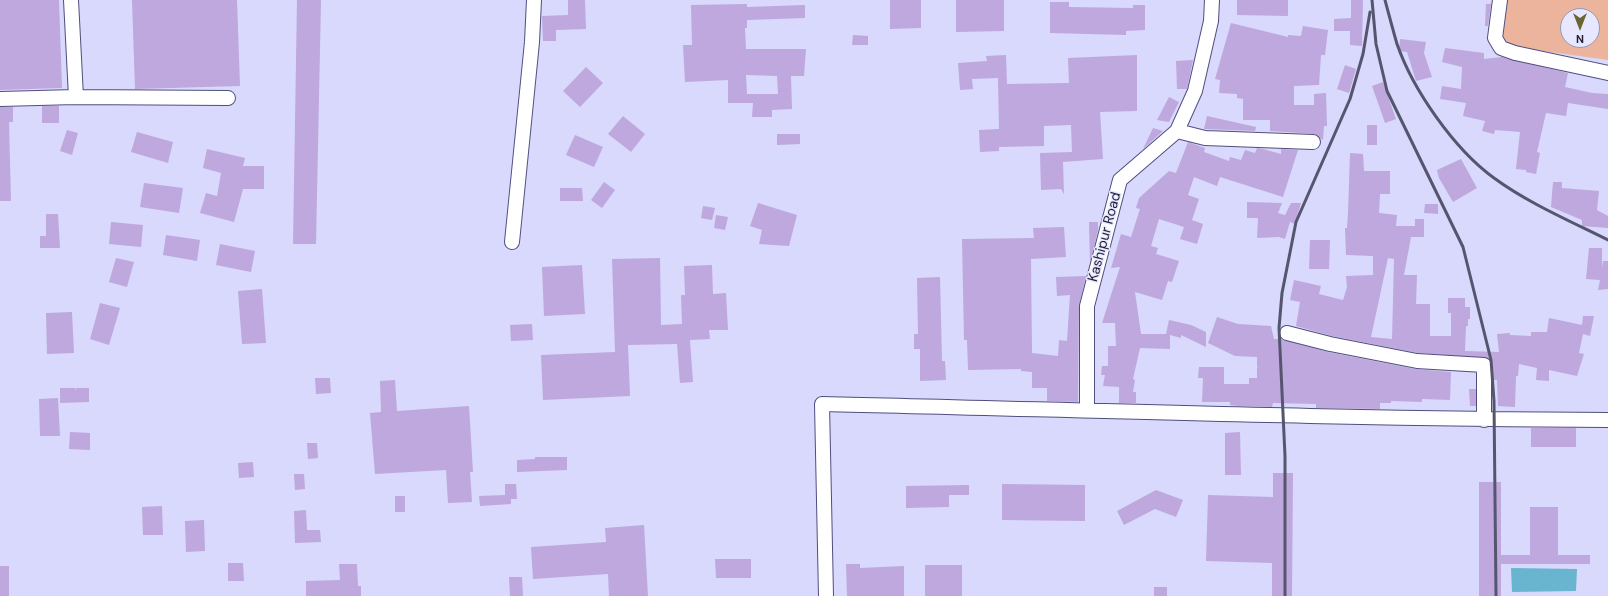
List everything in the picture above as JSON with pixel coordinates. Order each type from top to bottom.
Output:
[{"type":"street","points":[[71,0],[76,97]]},
{"type":"street","points":[[512,242],[532,42],[534,0]]},
{"type":"street","name":"Kashipur Road","points":[[1087,410],[1087,306],[1120,180],[1178,131],[1195,91],[1211,20],[1212,0]]},
{"type":"street","points":[[1500,0],[1495,38],[1501,48],[1515,53],[1608,73]]},
{"type":"street","points":[[0,99],[76,97],[228,98]]},
{"type":"street","points":[[1178,131],[1205,138],[1313,142]]},
{"type":"street","points":[[1287,333],[1330,344],[1417,361],[1484,365],[1484,420]]},
{"type":"street","points":[[826,596],[822,404],[1484,420],[1608,420]]},
{"type":"shaded area","points":[[1504,0],[1608,0],[1608,60],[1515,47],[1505,41],[1500,29]]},
{"type":"water","points":[[1511,568],[1577,569],[1576,591],[1512,592]]},
{"type":"building","points":[[0,0],[59,0],[62,88],[0,90]]},
{"type":"building","points":[[132,0],[237,0],[240,86],[135,89]]},
{"type":"building","points":[[297,0],[321,0],[316,244],[293,244]]},
{"type":"building","points":[[568,0],[585,0],[586,29],[556,30],[556,41],[543,41],[542,16],[568,15]]},
{"type":"building","points":[[890,0],[921,0],[921,28],[890,29]]},
{"type":"building","points":[[956,0],[1004,0],[1004,31],[956,32]]},
{"type":"building","points":[[1237,0],[1288,0],[1288,16],[1237,15]]},
{"type":"building","points":[[1351,0],[1363,0],[1362,46],[1350,45],[1350,31],[1334,31],[1334,19],[1351,18]]},
{"type":"building","points":[[1050,2],[1069,2],[1069,7],[1133,8],[1133,5],[1145,5],[1145,30],[1126,31],[1126,35],[1050,33]]},
{"type":"building","points":[[747,4],[747,7],[805,5],[805,18],[747,20],[747,28],[745,28],[746,49],[806,49],[804,76],[791,76],[792,109],[772,110],[772,117],[752,117],[753,103],[728,103],[728,80],[685,82],[683,45],[692,45],[691,5]],"holes":[[[746,75],[777,76],[778,94],[747,94]]]},
{"type":"building","points":[[1486,4],[1491,4],[1488,26],[1485,26]]},
{"type":"building","points":[[1231,23],[1288,37],[1288,35],[1301,36],[1303,26],[1328,30],[1325,55],[1321,55],[1319,85],[1294,86],[1294,105],[1314,105],[1314,94],[1326,93],[1327,126],[1324,126],[1323,140],[1314,134],[1270,131],[1270,120],[1243,120],[1243,99],[1237,98],[1237,94],[1219,93],[1220,80],[1215,79]]},
{"type":"building","points":[[853,35],[868,36],[868,45],[852,45]]},
{"type":"building","points":[[1400,39],[1426,42],[1424,53],[1432,77],[1416,81],[1407,52],[1399,51]]},
{"type":"building","points":[[1445,48],[1484,53],[1484,59],[1502,57],[1568,73],[1565,87],[1592,93],[1608,94],[1608,109],[1568,103],[1566,116],[1546,113],[1537,152],[1540,153],[1536,174],[1526,172],[1526,170],[1516,169],[1520,132],[1495,130],[1494,134],[1482,131],[1485,121],[1463,116],[1466,103],[1440,99],[1442,86],[1461,89],[1462,67],[1442,62]]},
{"type":"building","points":[[1006,55],[1007,84],[1069,83],[1068,58],[1137,55],[1137,111],[1100,112],[1103,159],[1063,162],[1064,194],[1061,189],[1041,190],[1040,153],[1072,152],[1071,125],[1044,126],[1044,146],[999,147],[999,151],[980,152],[979,130],[999,129],[998,78],[972,79],[973,89],[960,90],[958,63],[987,61],[986,56]]},
{"type":"building","points":[[1193,60],[1187,89],[1177,89],[1176,61]]},
{"type":"building","points":[[1345,65],[1356,69],[1349,93],[1337,89]]},
{"type":"building","points":[[586,67],[603,83],[580,107],[563,91]]},
{"type":"building","points":[[1383,82],[1396,119],[1385,123],[1372,86]]},
{"type":"building","points":[[1169,97],[1179,102],[1169,122],[1157,120]]},
{"type":"building","points":[[42,106],[59,106],[59,123],[42,123]]},
{"type":"building","points":[[0,107],[13,107],[13,122],[9,122],[11,201],[0,201]]},
{"type":"building","points":[[623,116],[645,134],[631,152],[608,134]]},
{"type":"building","points":[[1207,116],[1256,127],[1255,131],[1204,129]]},
{"type":"building","points":[[1367,125],[1377,125],[1377,145],[1367,145]]},
{"type":"building","points":[[1153,128],[1163,131],[1143,149]]},
{"type":"building","points":[[67,130],[78,133],[72,155],[60,151]]},
{"type":"building","points":[[137,132],[173,142],[168,163],[131,152]]},
{"type":"building","points":[[777,134],[800,134],[800,144],[777,145]]},
{"type":"building","points":[[575,135],[603,147],[594,167],[566,155]]},
{"type":"building","points":[[1188,142],[1205,148],[1204,152],[1229,161],[1230,157],[1241,160],[1245,150],[1255,153],[1257,148],[1281,154],[1281,149],[1298,150],[1283,197],[1220,177],[1217,186],[1194,177],[1188,195],[1199,199],[1192,220],[1203,224],[1197,244],[1180,239],[1184,227],[1159,219],[1151,246],[1158,248],[1156,254],[1179,261],[1172,282],[1168,281],[1162,300],[1135,292],[1141,334],[1166,334],[1169,320],[1191,325],[1206,332],[1206,347],[1181,335],[1181,338],[1170,335],[1170,349],[1140,348],[1133,379],[1135,380],[1133,392],[1136,392],[1136,403],[1119,403],[1119,387],[1103,386],[1105,375],[1101,375],[1102,366],[1108,366],[1108,346],[1116,346],[1115,323],[1102,323],[1120,267],[1111,268],[1121,234],[1131,237],[1140,209],[1136,208],[1139,198],[1169,171],[1176,173]]},
{"type":"building","points":[[207,149],[245,158],[243,166],[264,166],[264,189],[243,189],[234,222],[200,213],[206,193],[217,196],[221,173],[203,168]]},
{"type":"building","points":[[1350,153],[1363,154],[1364,171],[1390,171],[1390,194],[1380,194],[1379,213],[1397,215],[1396,226],[1415,226],[1415,219],[1424,219],[1424,237],[1411,237],[1404,275],[1417,275],[1416,304],[1430,304],[1430,336],[1451,336],[1451,313],[1448,313],[1448,298],[1465,298],[1465,307],[1470,307],[1470,319],[1468,319],[1468,326],[1466,326],[1465,351],[1499,352],[1497,334],[1510,333],[1510,335],[1531,336],[1531,332],[1547,332],[1549,318],[1582,325],[1583,316],[1594,316],[1590,336],[1583,334],[1579,353],[1584,354],[1577,376],[1549,370],[1549,381],[1536,380],[1537,368],[1519,364],[1518,376],[1516,376],[1515,407],[1498,406],[1497,380],[1492,380],[1492,365],[1488,358],[1418,353],[1332,336],[1296,326],[1300,302],[1290,300],[1294,280],[1321,286],[1319,294],[1343,300],[1347,287],[1346,276],[1373,275],[1373,256],[1346,255],[1345,228],[1347,228]],"holes":[[[1388,258],[1394,259],[1392,339],[1371,337]]]},
{"type":"building","points":[[1461,159],[1477,188],[1453,202],[1439,178],[1437,170]]},
{"type":"building","points":[[604,182],[615,190],[602,208],[591,200]]},
{"type":"building","points":[[1553,182],[1562,182],[1562,188],[1599,191],[1597,210],[1608,216],[1608,228],[1582,226],[1582,220],[1551,207]]},
{"type":"building","points":[[144,183],[183,188],[179,213],[140,207]]},
{"type":"building","points":[[560,188],[582,188],[583,201],[560,201]]},
{"type":"building","points":[[1247,202],[1282,203],[1278,213],[1285,215],[1291,203],[1301,203],[1295,224],[1290,222],[1285,239],[1279,237],[1257,238],[1258,218],[1247,218]]},
{"type":"building","points":[[758,203],[797,215],[789,246],[759,244],[762,230],[750,226]]},
{"type":"building","points":[[1425,204],[1438,204],[1438,214],[1424,213]]},
{"type":"building","points":[[703,206],[715,208],[712,220],[701,218]]},
{"type":"building","points":[[46,214],[58,214],[60,248],[40,248],[40,236],[46,236]]},
{"type":"building","points":[[716,215],[728,217],[725,230],[714,228]]},
{"type":"building","points":[[111,222],[143,225],[141,247],[109,244]]},
{"type":"building","points":[[1089,222],[1098,222],[1098,230],[1090,263]]},
{"type":"building","points":[[1064,227],[1066,257],[1031,259],[1032,353],[1058,356],[1059,340],[1067,341],[1070,295],[1057,296],[1056,277],[1086,276],[1079,306],[1078,402],[1047,401],[1047,388],[1032,388],[1032,372],[1021,371],[1021,369],[968,370],[967,340],[964,340],[962,239],[1034,238],[1033,228]]},
{"type":"building","points":[[166,235],[200,240],[197,261],[163,255]]},
{"type":"building","points":[[1310,240],[1330,240],[1329,269],[1309,269]]},
{"type":"building","points":[[220,244],[255,251],[251,272],[216,265]]},
{"type":"building","points":[[1589,248],[1602,248],[1602,268],[1603,261],[1608,261],[1608,289],[1598,290],[1600,280],[1586,279]]},
{"type":"building","points":[[116,258],[134,262],[127,287],[109,282]]},
{"type":"building","points":[[660,258],[661,325],[682,324],[681,295],[685,295],[684,266],[712,265],[713,294],[726,293],[728,330],[709,330],[710,339],[690,340],[693,382],[680,383],[677,344],[628,345],[630,396],[543,400],[541,355],[615,352],[612,259]]},
{"type":"building","points":[[582,265],[585,314],[544,316],[542,267]]},
{"type":"building","points":[[940,277],[942,361],[945,361],[946,380],[920,381],[920,349],[914,349],[914,334],[918,334],[917,278]]},
{"type":"building","points":[[262,289],[266,343],[242,344],[238,291]]},
{"type":"building","points":[[100,303],[120,308],[109,345],[90,339]]},
{"type":"building","points":[[72,312],[74,353],[47,354],[46,313]]},
{"type":"building","points":[[1217,317],[1238,324],[1271,326],[1274,339],[1282,339],[1328,352],[1415,369],[1451,372],[1450,400],[1422,399],[1422,402],[1391,401],[1391,403],[1380,403],[1380,409],[1316,408],[1316,404],[1273,403],[1272,407],[1238,406],[1230,405],[1230,402],[1202,402],[1203,378],[1198,378],[1199,367],[1224,367],[1224,384],[1249,384],[1249,378],[1257,378],[1257,357],[1235,356],[1208,343]]},
{"type":"building","points":[[532,324],[533,340],[511,341],[510,325]]},
{"type":"building","points":[[315,378],[330,378],[331,393],[316,394]]},
{"type":"building","points":[[395,380],[397,411],[469,406],[473,472],[470,472],[472,502],[448,503],[446,470],[375,474],[370,413],[381,412],[380,381]]},
{"type":"building","points":[[60,388],[75,388],[75,391],[76,388],[89,388],[89,402],[60,403]]},
{"type":"building","points":[[1469,389],[1476,389],[1476,406],[1470,406]]},
{"type":"building","points":[[58,398],[60,436],[40,436],[39,399]]},
{"type":"building","points":[[1531,428],[1576,428],[1576,447],[1531,447]]},
{"type":"building","points":[[70,432],[90,433],[90,450],[69,449]]},
{"type":"building","points":[[1240,432],[1241,475],[1225,475],[1225,433]]},
{"type":"building","points":[[307,443],[317,443],[318,458],[308,459]]},
{"type":"building","points":[[535,457],[567,457],[567,470],[517,472],[517,460],[535,459]]},
{"type":"building","points":[[253,462],[254,477],[239,478],[238,463]]},
{"type":"building","points":[[1273,473],[1293,473],[1292,596],[1272,596],[1272,563],[1206,561],[1208,495],[1273,497]]},
{"type":"building","points":[[294,474],[304,474],[305,489],[295,490]]},
{"type":"building","points":[[1479,482],[1501,482],[1501,555],[1530,555],[1530,507],[1558,507],[1558,555],[1590,555],[1590,564],[1501,564],[1501,596],[1479,596]]},
{"type":"building","points":[[505,484],[516,484],[517,499],[511,499],[511,504],[480,506],[479,496],[505,495]]},
{"type":"building","points":[[1002,484],[1085,485],[1085,521],[1002,520]]},
{"type":"building","points":[[969,485],[969,495],[949,495],[949,507],[906,508],[906,486]]},
{"type":"building","points":[[1156,490],[1183,500],[1176,517],[1155,509],[1124,525],[1117,511]]},
{"type":"building","points":[[395,496],[405,496],[405,512],[395,512]]},
{"type":"building","points":[[162,506],[163,535],[143,535],[142,507]]},
{"type":"building","points":[[306,510],[307,530],[320,530],[321,542],[295,543],[294,511]]},
{"type":"building","points":[[204,520],[205,551],[186,552],[185,521]]},
{"type":"building","points":[[644,525],[648,596],[609,596],[608,574],[533,579],[531,547],[606,542],[605,528]]},
{"type":"building","points":[[715,559],[751,559],[751,578],[716,578]]},
{"type":"building","points":[[228,563],[243,563],[244,581],[228,581]]},
{"type":"building","points":[[339,564],[357,564],[358,586],[361,586],[361,596],[306,596],[306,581],[340,580]]},
{"type":"building","points":[[846,564],[860,564],[860,568],[904,566],[904,596],[847,596]]},
{"type":"building","points":[[925,565],[962,565],[962,596],[925,596]]},
{"type":"building","points":[[0,566],[9,566],[9,596],[0,596]]},
{"type":"building","points":[[509,577],[522,577],[523,596],[510,596]]},
{"type":"building","points":[[1154,587],[1167,587],[1167,596],[1154,596]]},
{"type":"railway","points":[[1372,0],[1376,44],[1387,91],[1463,247],[1491,360],[1494,401],[1496,596]]},
{"type":"railway","points":[[1385,0],[1397,44],[1413,80],[1436,117],[1464,151],[1494,178],[1521,196],[1608,240]]},
{"type":"railway","points":[[1285,596],[1285,456],[1279,328],[1282,293],[1296,222],[1350,99],[1363,54],[1370,12]]}]
